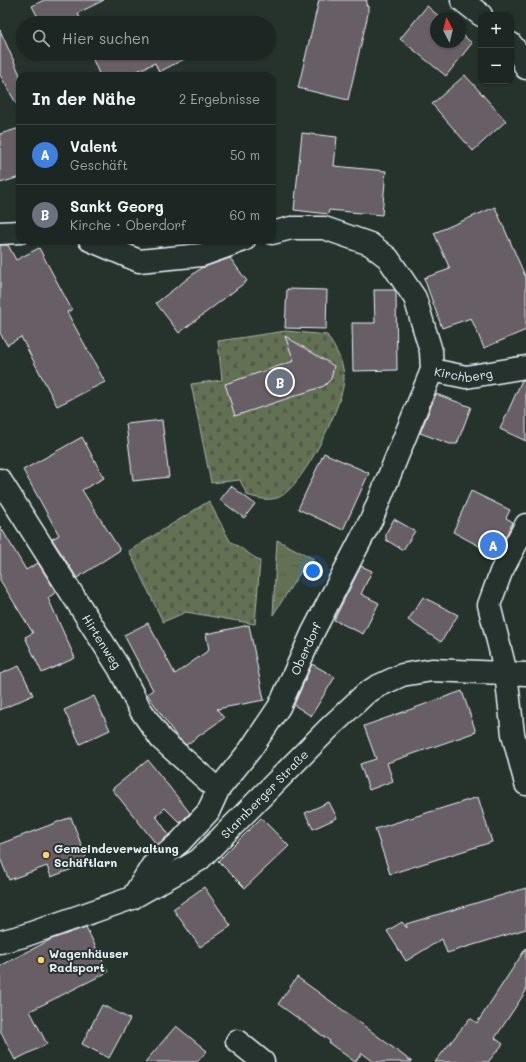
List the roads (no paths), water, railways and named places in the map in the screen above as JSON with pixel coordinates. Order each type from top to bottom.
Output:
[{"type":"street","points":[[462,0],[478,13]]},
{"type":"street","points":[[514,48],[521,57],[526,68]]},
{"type":"street","name":"Kirchberg","points":[[276,232],[291,228],[324,228],[370,244],[388,258],[416,298],[431,352],[432,370],[466,377],[526,367]]},
{"type":"street","points":[[0,233],[16,232]]},
{"type":"street","points":[[99,244],[139,261],[202,255],[233,244]]},
{"type":"street","name":"Oberdorf","points":[[132,898],[152,866],[180,842],[208,812],[218,790],[250,750],[279,707],[314,632],[372,518],[432,370]]},
{"type":"street","name":"Hirtenweg","points":[[0,480],[59,570],[119,668],[140,709],[162,739],[218,790]]},
{"type":"street","points":[[526,525],[500,572],[489,605],[516,673],[513,734],[526,784]]},
{"type":"street","name":"Starnberger Straße","points":[[0,942],[23,936],[132,898],[199,860],[334,724],[365,694],[376,687],[402,675],[432,670],[516,673]]},
{"type":"street","points":[[236,1041],[263,1062]]},
{"type":"place","name":"Sankt Georg","points":[[280,382]]},
{"type":"place","name":"Valent","points":[[493,545]]},
{"type":"place","name":"Gemeindeverwaltung Schäftlarn","points":[[46,855]]},
{"type":"place","name":"Wagenhäuser Radsport","points":[[41,960]]}]
